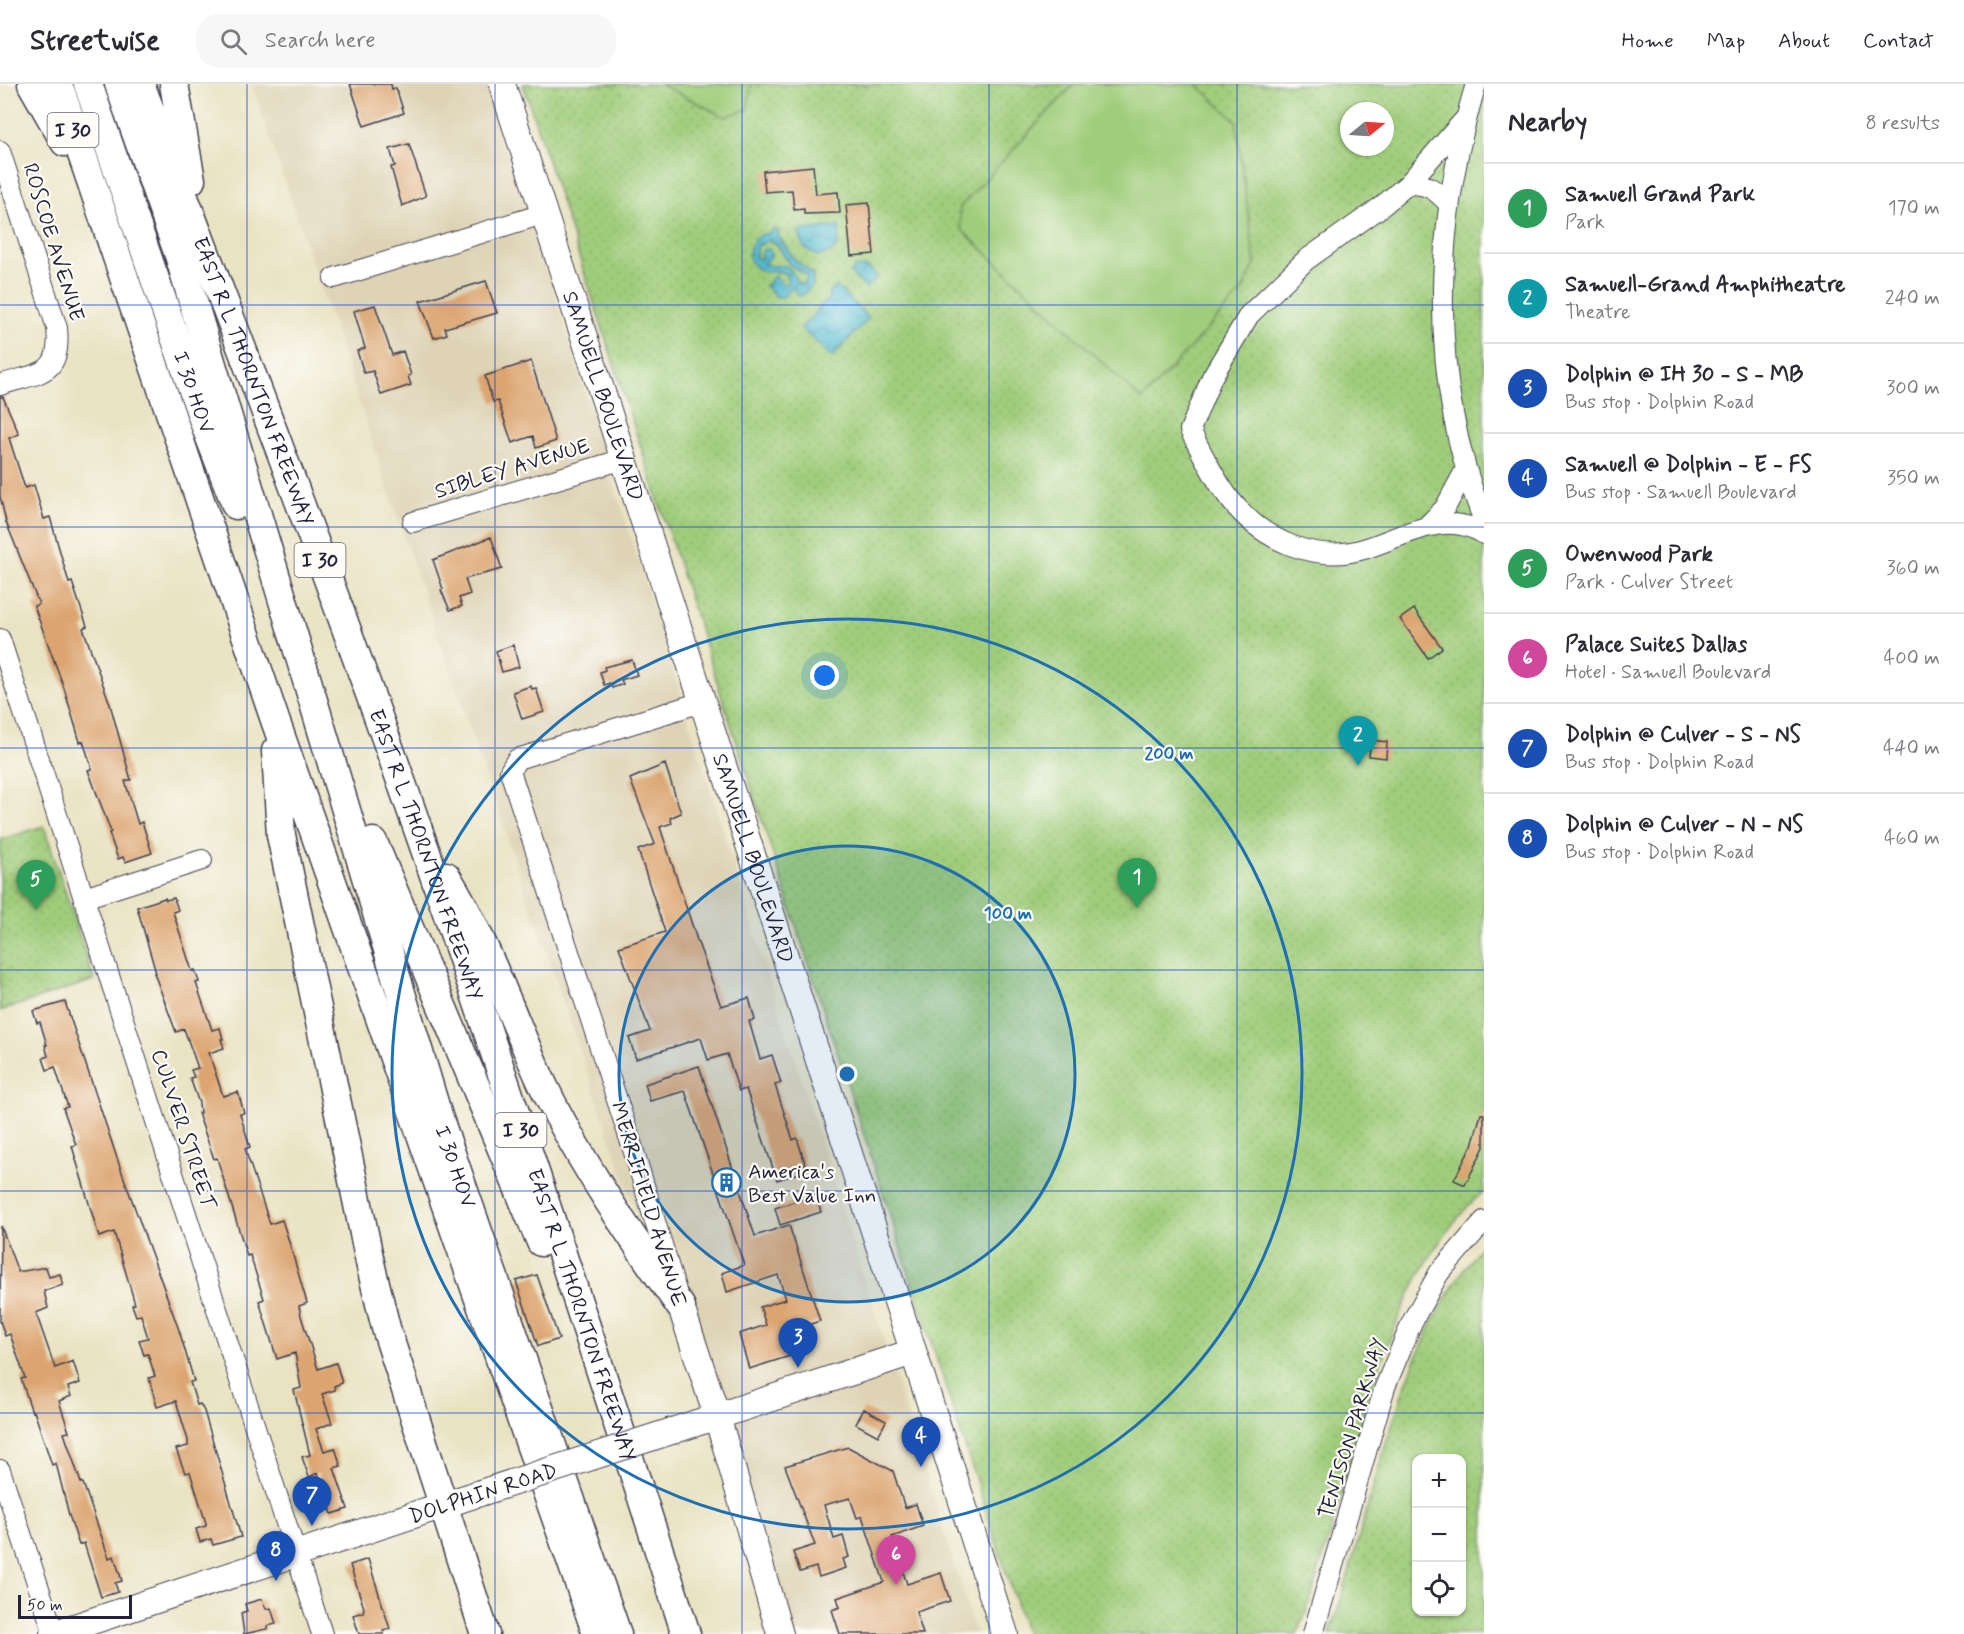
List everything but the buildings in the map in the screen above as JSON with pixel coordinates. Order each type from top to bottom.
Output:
[{"type":"highway","points":[[32,84],[52,124],[89,177]]},
{"type":"highway","name":"I 30","points":[[58,84],[275,720],[597,1634]]},
{"type":"highway","name":"I 30 HOV","points":[[88,84],[210,440],[313,694]]},
{"type":"highway","name":"I 30 HOV","points":[[119,84],[176,245],[267,550],[313,694],[438,1116],[617,1634]]},
{"type":"highway","name":"EAST R L THORNTON FREEWAY","points":[[140,84],[219,286],[420,834],[619,1426],[686,1634]]},
{"type":"highway","points":[[174,84],[190,177],[219,286]]},
{"type":"highway","points":[[313,694],[460,1249]]},
{"type":"highway","points":[[313,694],[468,1073],[619,1426]]},
{"type":"highway","points":[[275,720],[281,835],[371,1267],[389,1337],[485,1634]]},
{"type":"highway","points":[[420,834],[467,908],[546,1090],[583,1156],[646,1258],[681,1307]]},
{"type":"main road","name":"SAMUELL BOULEVARD","points":[[502,84],[1005,1634]]},
{"type":"main road","name":"MERRIFIELD AVENUE","points":[[681,1307],[717,1416],[780,1634]]},
{"type":"main road","name":"DOLPHIN ROAD","points":[[54,1634],[913,1352]]},
{"type":"street","points":[[1476,84],[1466,118],[1448,203],[1443,255],[1444,347],[1448,384],[1466,469],[1484,521]]},
{"type":"street","points":[[1466,118],[1408,184],[1381,207],[1306,260],[1249,315],[1212,377],[1191,430],[1229,498],[1262,531],[1312,553],[1341,554],[1365,549],[1428,525],[1451,523],[1472,526],[1484,534]]},
{"type":"street","name":"ROSCOE AVENUE","points":[[0,151],[57,328],[59,348],[57,359],[51,368],[0,385]]},
{"type":"street","points":[[1408,184],[1424,184],[1435,188],[1448,203]]},
{"type":"street","points":[[334,278],[543,214]]},
{"type":"street","name":"SIBLEY AVENUE","points":[[413,522],[624,459]]},
{"type":"street","points":[[1428,525],[1445,508],[1466,469]]},
{"type":"street","name":"CULVER STREET","points":[[0,639],[322,1634]]},
{"type":"street","name":"MERRIFIELD AVENUE","points":[[681,1307],[634,1152],[512,776],[512,764],[517,759],[702,702]]},
{"type":"street","points":[[84,898],[202,860]]},
{"type":"street","name":"TENISON PARKWAY","points":[[1313,1634],[1374,1424],[1407,1333],[1439,1273],[1484,1221]]},
{"type":"street","points":[[0,1470],[54,1634]]},
{"type":"shaded area","points":[[252,84],[488,84],[976,1634],[780,1634],[406,542]]},
{"type":"green space","points":[[523,84],[1484,84],[1484,1191],[1451,1226],[1424,1267],[1401,1312],[1365,1412],[1312,1596],[1297,1634],[1026,1634]]},
{"type":"green space","points":[[660,84],[751,84],[748,109],[725,117]]},
{"type":"green space","points":[[1074,84],[1196,84],[1236,121],[1255,264],[1242,291],[1142,400],[961,229],[960,207]]},
{"type":"green space","points":[[44,826],[94,980],[0,1011],[0,840]]},
{"type":"green space","points":[[1484,1243],[1484,1634],[1329,1634],[1391,1427],[1420,1349],[1459,1276]]},
{"type":"water","points":[[839,226],[838,243],[833,251],[817,256],[803,246],[799,231]]},
{"type":"water","points":[[773,229],[779,231],[778,235],[795,260],[813,274],[813,285],[802,296],[796,294],[793,288],[783,297],[777,297],[765,286],[775,276],[783,284],[788,283],[786,274],[761,271],[750,259],[749,253],[754,241],[764,234],[771,233]],"holes":[[[769,240],[778,245],[789,264],[807,276],[805,284],[797,282],[786,266],[763,264],[771,257],[770,250],[765,249],[761,252],[761,259],[756,258],[756,247]]]},
{"type":"water","points":[[868,267],[878,277],[866,288],[850,273],[855,268]]},
{"type":"water","points":[[836,286],[869,318],[832,357],[801,328],[830,297],[828,294]]},
{"type":"place","name":"Samuell-Grand Amphitheatre","points":[[1358,766]]},
{"type":"place","name":"Samuell Grand Park","points":[[1137,908]]},
{"type":"place","name":"Owenwood Park","points":[[36,910]]},
{"type":"place","name":"America's Best Value Inn","points":[[727,1183]]},
{"type":"place","name":"Dolphin @ IH 30 - S - MB","points":[[798,1368]]},
{"type":"place","name":"Samuell @ Dolphin - E - FS","points":[[921,1467]]},
{"type":"place","name":"Dolphin @ Culver - S - NS","points":[[312,1526]]},
{"type":"place","name":"Dolphin @ Culver - N - NS","points":[[276,1581]]},
{"type":"place","name":"Palace Suites Dallas","points":[[896,1585]]}]
